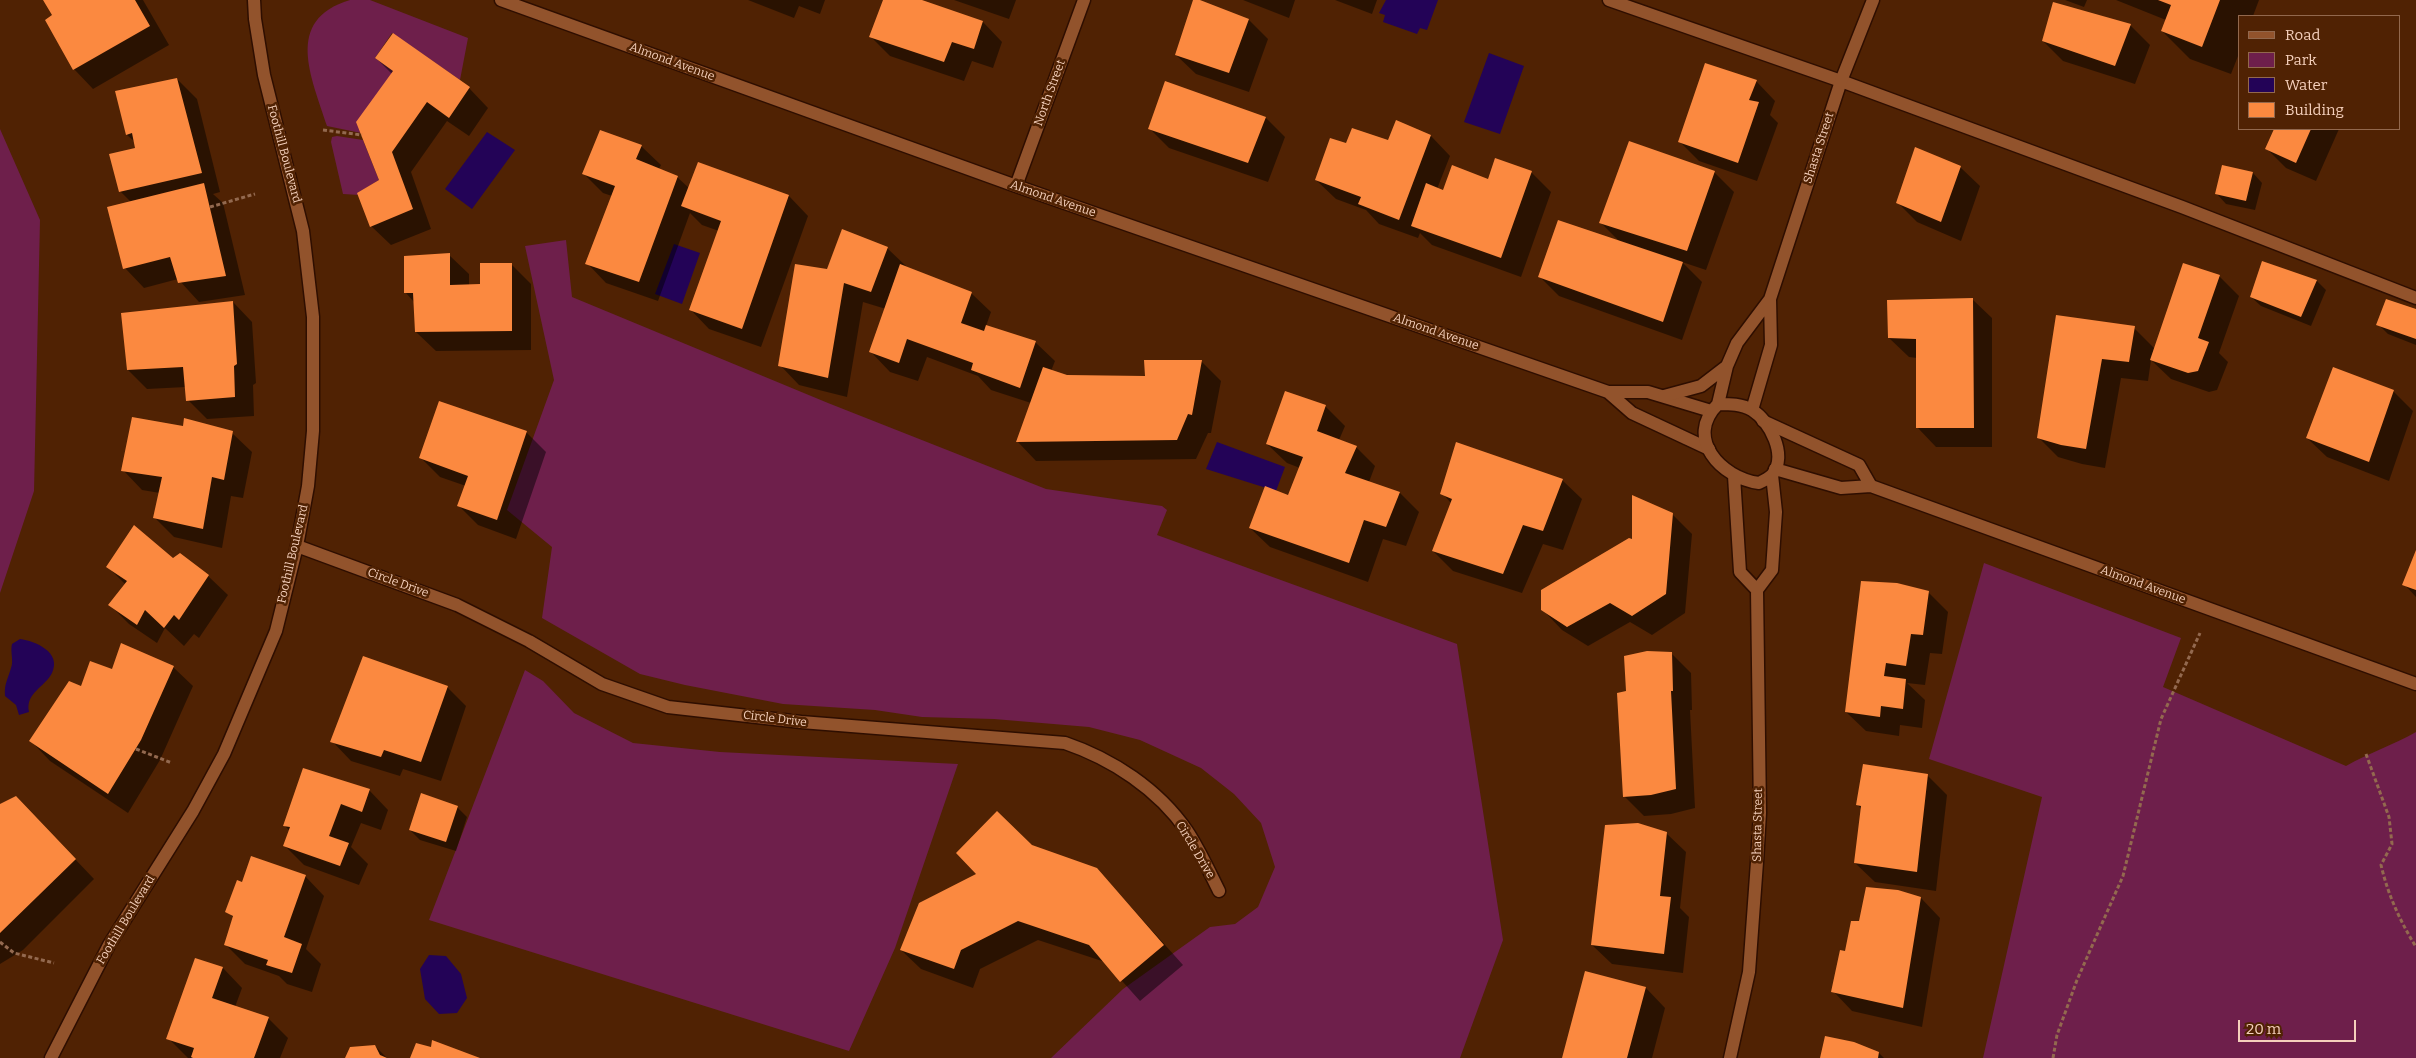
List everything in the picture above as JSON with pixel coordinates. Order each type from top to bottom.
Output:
[{"type":"street","name":"Foothill Boulevard","points":[[51,1058],[109,945],[188,819],[224,754],[276,631],[297,546],[308,486],[313,431],[313,317],[301,222],[264,75],[255,19],[254,0]]},
{"type":"street","name":"Almond Avenue","points":[[501,0],[1016,186],[1608,392],[1648,392],[1714,408]]},
{"type":"street","name":"North Street","points":[[1016,186],[1084,0]]},
{"type":"street","points":[[1609,0],[1841,81],[2173,204],[2416,298]]},
{"type":"street","name":"Shasta Street","points":[[1714,408],[1726,366],[1737,343],[1770,299],[1841,81],[1873,0]]},
{"type":"street","name":"Shasta Street","points":[[1752,410],[1771,345],[1770,299]]},
{"type":"street","points":[[1664,396],[1701,386],[1726,366]]},
{"type":"street","name":"Almond Avenue","points":[[1608,392],[1632,413],[1708,449]]},
{"type":"street","points":[[1734,476],[1740,572],[1757,590],[1772,570],[1776,512],[1773,472],[1778,453],[1776,442],[1763,421],[1752,410],[1734,404],[1714,408],[1705,425],[1708,449],[1714,460],[1734,476],[1743,480],[1759,483],[1773,472]]},
{"type":"street","points":[[1763,421],[1859,465],[1871,486]]},
{"type":"street","name":"Almond Avenue","points":[[1773,472],[1841,488],[1871,486],[2416,684]]},
{"type":"street","name":"Circle Drive","points":[[297,546],[457,605],[528,641],[602,684],[668,707],[801,722],[1064,743],[1085,750],[1107,760],[1161,799],[1186,830],[1219,891]]},
{"type":"street","name":"Shasta Street","points":[[1730,1058],[1749,972],[1760,813],[1757,590]]},
{"type":"path","points":[[323,130],[362,136]]},
{"type":"path","points":[[210,207],[255,194]]},
{"type":"path","points":[[2053,1058],[2057,1035],[2076,980],[2123,876],[2161,720],[2210,610]]},
{"type":"path","points":[[136,749],[172,763]]},
{"type":"path","points":[[2366,754],[2389,817],[2392,844],[2381,865],[2388,892],[2403,925],[2416,947]]},
{"type":"path","points":[[0,942],[14,953],[54,963]]},
{"type":"green space","points":[[350,0],[370,0],[468,38],[460,80],[392,33],[375,58],[393,71],[361,133],[327,126],[310,70],[309,36],[316,21],[329,9]]},
{"type":"green space","points":[[0,129],[40,220],[34,491],[0,593]]},
{"type":"green space","points":[[332,137],[363,140],[379,180],[358,193],[359,195],[343,194],[331,142]]},
{"type":"green space","points":[[566,240],[572,297],[828,403],[1046,489],[1162,506],[1167,510],[1157,535],[1457,644],[1503,940],[1460,1058],[1051,1058],[1123,989],[1210,927],[1235,924],[1258,907],[1275,867],[1261,823],[1234,794],[1201,768],[1140,740],[1089,727],[994,719],[922,717],[875,710],[783,704],[685,685],[640,674],[542,618],[552,547],[507,510],[554,380],[525,246]]},
{"type":"green space","points":[[1984,563],[2181,638],[2163,687],[2346,766],[2416,732],[2416,1058],[1983,1058],[2042,797],[1929,759]]},
{"type":"green space","points":[[525,670],[543,681],[574,713],[633,743],[720,752],[958,764],[895,948],[849,1051],[429,920]]},
{"type":"water","points":[[1386,0],[1438,0],[1427,30],[1420,28],[1417,34],[1383,22],[1385,15],[1379,13]]},
{"type":"water","points":[[1489,53],[1524,66],[1500,134],[1464,122]]},
{"type":"water","points":[[487,132],[515,150],[472,209],[445,189]]},
{"type":"water","points":[[674,244],[700,253],[682,304],[655,294]]},
{"type":"water","points":[[1217,442],[1285,467],[1276,491],[1206,469]]},
{"type":"water","points":[[20,639],[33,642],[45,649],[53,659],[54,666],[49,678],[30,700],[29,712],[19,715],[16,705],[5,696],[5,692],[12,665],[12,644]]},
{"type":"water","points":[[429,955],[446,956],[461,974],[467,998],[457,1013],[439,1014],[425,999],[420,969]]},
{"type":"building","points":[[43,0],[135,0],[150,26],[73,70],[45,20],[52,15]]},
{"type":"building","points":[[883,0],[922,0],[983,21],[974,49],[952,42],[944,62],[869,37]]},
{"type":"building","points":[[1193,0],[1200,0],[1249,19],[1229,73],[1175,55]]},
{"type":"building","points":[[2158,0],[2220,0],[2202,47],[2161,31],[2171,5]]},
{"type":"building","points":[[2053,2],[2131,24],[2115,66],[2042,41]]},
{"type":"building","points":[[393,33],[470,87],[449,118],[427,102],[392,152],[413,209],[370,227],[357,193],[379,180],[356,122],[393,71],[375,58]]},
{"type":"building","points":[[1705,63],[1757,80],[1749,100],[1759,102],[1738,163],[1678,142]]},
{"type":"building","points":[[177,78],[202,173],[119,192],[109,154],[135,148],[132,133],[126,135],[115,91]]},
{"type":"building","points":[[1165,81],[1266,117],[1248,163],[1148,129]]},
{"type":"building","points":[[1396,120],[1431,135],[1399,220],[1358,204],[1361,197],[1315,180],[1330,138],[1346,143],[1352,128],[1388,140]]},
{"type":"building","points":[[600,130],[642,145],[636,159],[678,176],[639,282],[585,264],[615,186],[582,174]]},
{"type":"building","points":[[2274,130],[2311,130],[2296,163],[2265,149]]},
{"type":"building","points":[[1629,141],[1715,171],[1687,251],[1599,223]]},
{"type":"building","points":[[1915,147],[1961,166],[1941,222],[1896,203]]},
{"type":"building","points":[[1495,158],[1532,171],[1501,258],[1411,226],[1426,183],[1443,190],[1452,165],[1488,179]]},
{"type":"building","points":[[698,162],[789,195],[742,329],[689,310],[721,221],[681,206]]},
{"type":"building","points":[[2222,165],[2253,172],[2246,201],[2215,194]]},
{"type":"building","points":[[204,183],[226,276],[178,283],[170,257],[123,269],[107,207]]},
{"type":"building","points":[[1558,220],[1683,262],[1663,322],[1538,277]]},
{"type":"building","points":[[842,229],[888,247],[871,292],[844,283],[828,378],[778,366],[795,264],[827,269]]},
{"type":"building","points":[[450,253],[450,285],[480,284],[480,263],[512,263],[512,331],[415,332],[413,293],[404,293],[404,256]]},
{"type":"building","points":[[2262,261],[2317,280],[2301,317],[2250,297]]},
{"type":"building","points":[[2183,263],[2220,275],[2198,338],[2209,342],[2198,371],[2188,373],[2150,360]]},
{"type":"building","points":[[900,264],[972,292],[961,323],[984,331],[986,325],[1036,341],[1020,388],[971,370],[973,363],[907,339],[899,363],[869,352]]},
{"type":"building","points":[[1973,298],[1974,428],[1916,428],[1916,339],[1888,338],[1887,300]]},
{"type":"building","points":[[2386,299],[2416,309],[2416,339],[2376,325]]},
{"type":"building","points":[[233,301],[237,364],[234,366],[235,397],[186,401],[183,367],[127,370],[121,313]]},
{"type":"building","points":[[2056,315],[2135,326],[2129,362],[2102,359],[2086,449],[2061,445],[2037,438]]},
{"type":"building","points":[[1144,360],[1202,360],[1192,415],[1188,414],[1177,440],[1016,442],[1043,367],[1067,375],[1145,376]]},
{"type":"building","points":[[2333,367],[2394,390],[2369,462],[2306,438]]},
{"type":"building","points":[[1285,391],[1326,405],[1317,431],[1357,446],[1345,473],[1400,492],[1386,527],[1364,520],[1349,563],[1249,528],[1265,486],[1288,495],[1303,457],[1266,444]]},
{"type":"building","points":[[439,401],[527,431],[497,520],[457,506],[468,476],[419,458]]},
{"type":"building","points":[[132,417],[183,426],[184,418],[233,431],[224,480],[212,477],[203,529],[153,518],[162,477],[121,471]]},
{"type":"building","points":[[1456,442],[1563,479],[1543,531],[1523,525],[1503,574],[1432,551],[1452,499],[1440,494]]},
{"type":"building","points":[[1632,495],[1673,513],[1666,594],[1632,616],[1610,603],[1567,627],[1541,610],[1541,590],[1629,538],[1632,539]]},
{"type":"building","points":[[134,525],[173,558],[180,553],[209,575],[179,620],[174,615],[164,628],[145,610],[137,625],[108,605],[127,581],[106,567]]},
{"type":"building","points":[[2416,550],[2416,590],[2402,585]]},
{"type":"building","points":[[1861,581],[1897,583],[1929,591],[1923,635],[1911,634],[1906,666],[1886,663],[1884,676],[1906,679],[1903,709],[1881,706],[1880,717],[1845,712]]},
{"type":"building","points":[[121,643],[174,666],[141,740],[108,794],[29,741],[69,681],[81,686],[90,661],[112,669]]},
{"type":"building","points":[[1647,651],[1672,652],[1673,691],[1671,691],[1676,789],[1651,795],[1623,797],[1617,693],[1626,691],[1624,656]]},
{"type":"building","points":[[363,656],[448,686],[421,762],[384,750],[381,757],[330,742]]},
{"type":"building","points":[[1863,764],[1928,774],[1917,872],[1854,863],[1861,806],[1856,805]]},
{"type":"building","points":[[303,768],[370,789],[362,812],[341,804],[329,836],[349,843],[340,866],[283,846],[290,827],[283,826]]},
{"type":"building","points":[[421,793],[458,806],[446,842],[409,830]]},
{"type":"building","points":[[16,796],[76,859],[0,933],[0,804]]},
{"type":"building","points":[[997,811],[1032,845],[1097,868],[1164,945],[1120,982],[1089,945],[1018,921],[961,950],[954,969],[900,950],[919,903],[976,874],[956,853]]},
{"type":"building","points":[[1638,823],[1667,832],[1660,896],[1671,897],[1664,954],[1591,945],[1605,825]]},
{"type":"building","points":[[251,856],[306,875],[284,937],[302,944],[292,973],[266,965],[268,960],[224,945],[233,916],[225,912],[237,880],[242,882]]},
{"type":"building","points":[[1866,887],[1898,890],[1921,897],[1903,1008],[1831,992],[1840,950],[1845,951],[1851,921],[1859,921]]},
{"type":"building","points":[[195,958],[223,967],[212,998],[269,1017],[254,1058],[193,1058],[191,1057],[194,1048],[166,1039]]},
{"type":"building","points":[[1585,971],[1646,987],[1627,1058],[1562,1058]]},
{"type":"building","points":[[1825,1036],[1854,1042],[1879,1052],[1878,1058],[1820,1058]]},
{"type":"building","points":[[432,1040],[480,1058],[410,1058],[416,1043],[431,1047]]},
{"type":"building","points":[[375,1045],[380,1055],[387,1058],[345,1058],[350,1047]]}]
